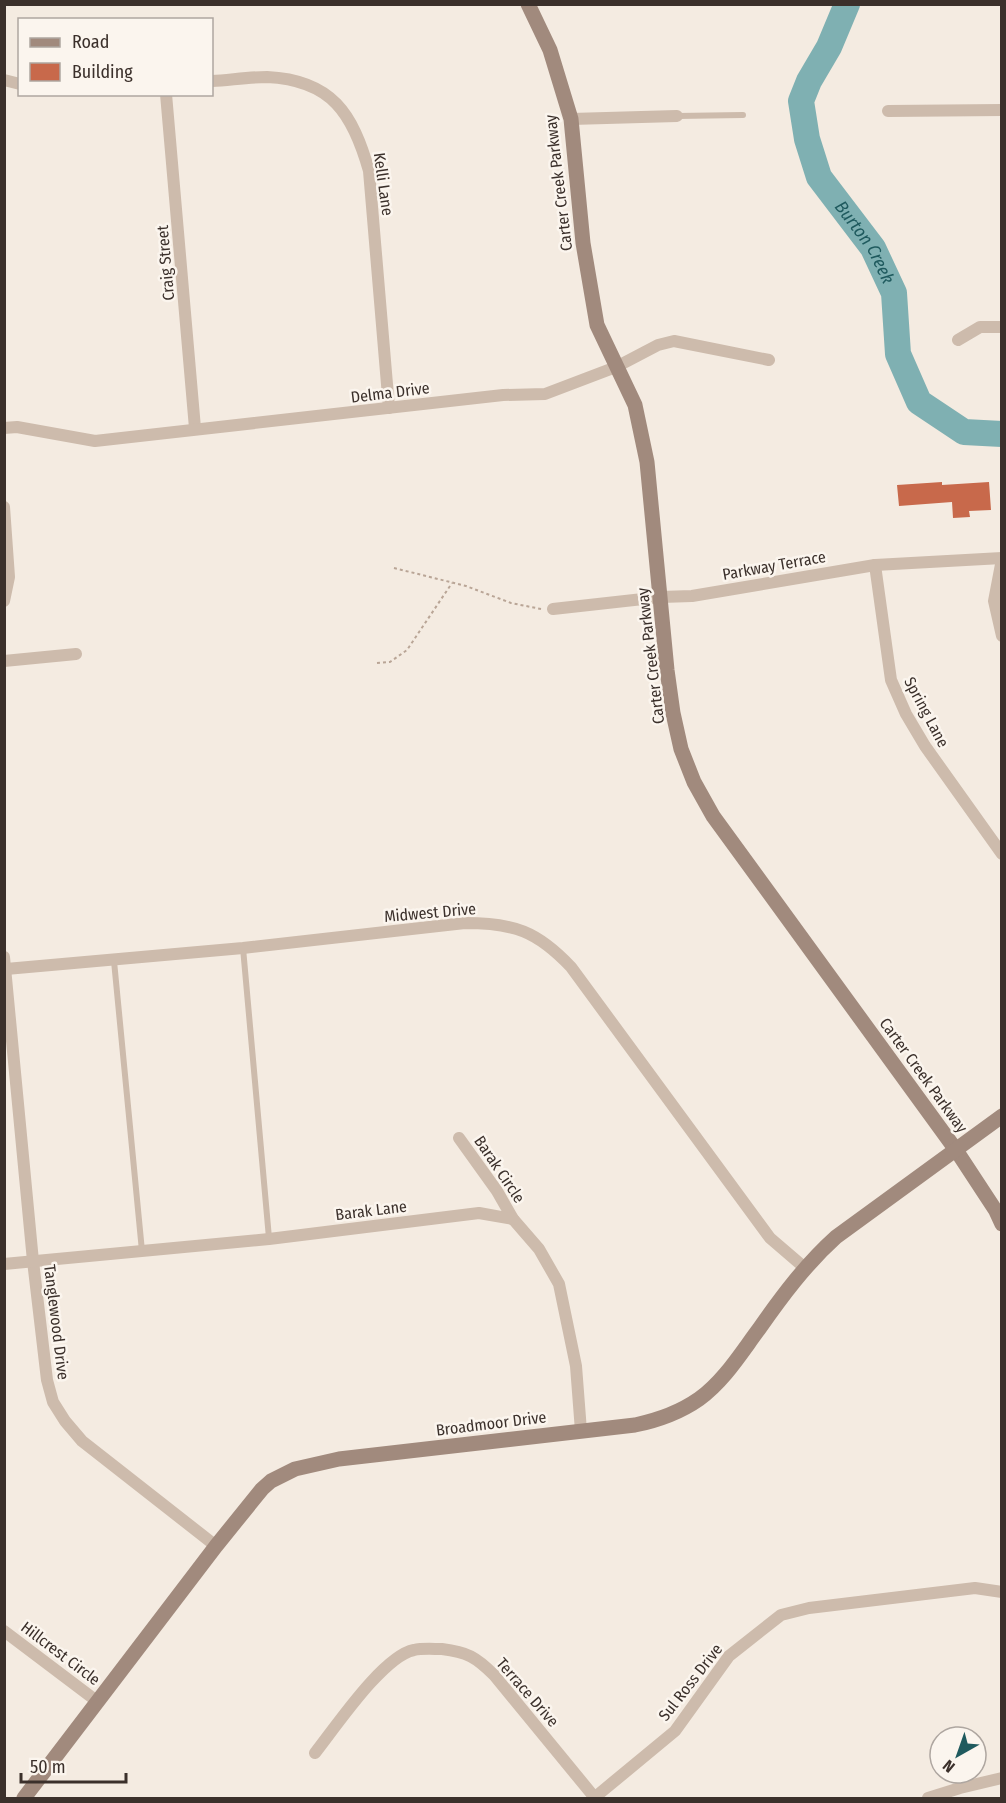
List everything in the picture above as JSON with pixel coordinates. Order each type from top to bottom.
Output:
[{"type":"street","name":"Carter Creek Parkway","points":[[528,4],[550,50],[571,119],[589,288],[597,325],[634,405],[647,462],[667,670],[681,749],[694,782],[713,816],[956,1150],[1002,1224]]},
{"type":"street","name":"Kelli Lane","points":[[213,81],[266,77],[295,80],[323,92],[344,110],[361,144],[369,171],[389,408]]},
{"type":"street","name":"Craig Street","points":[[166,96],[195,428]]},
{"type":"street","points":[[888,111],[1002,110]]},
{"type":"street","points":[[571,119],[677,116]]},
{"type":"street","points":[[958,340],[980,327],[1002,327]]},
{"type":"street","name":"Delma Drive","points":[[4,428],[17,427],[95,441],[503,395],[545,394],[616,367],[658,345],[674,341],[769,360]]},
{"type":"street","points":[[4,507],[9,577],[4,601]]},
{"type":"street","points":[[1002,558],[994,601],[1002,636]]},
{"type":"street","name":"Parkway Terrace","points":[[553,609],[661,597],[692,596],[875,565],[1002,558]]},
{"type":"street","name":"Spring Lane","points":[[875,565],[891,680],[925,746],[1002,854]]},
{"type":"street","points":[[4,661],[76,654]]},
{"type":"street","name":"Midwest Drive","points":[[5,963],[114,961],[465,923],[495,923],[525,931],[552,947],[571,968],[770,1238],[805,1268]]},
{"type":"street","name":"Tanglewood Drive","points":[[5,963],[9,1052],[47,1380],[53,1402],[82,1441],[216,1546]]},
{"type":"street","name":"Broadmoor Drive","points":[[24,1798],[216,1546],[271,1481],[295,1469],[339,1459],[635,1425],[669,1416],[701,1398],[727,1373],[819,1252],[853,1223],[1002,1116]]},
{"type":"street","name":"Barak Circle","points":[[459,1138],[498,1191],[513,1219]]},
{"type":"street","name":"Barak Lane","points":[[4,1264],[269,1239],[479,1213],[513,1219]]},
{"type":"street","points":[[513,1219],[539,1249],[559,1284],[576,1366],[581,1431]]},
{"type":"street","name":"Sul Ross Drive","points":[[595,1798],[675,1731],[729,1656],[781,1615],[809,1608],[975,1588],[1002,1592]]},
{"type":"street","name":"Hillcrest Circle","points":[[4,1631],[98,1702]]},
{"type":"street","name":"Terrace Drive","points":[[315,1753],[371,1682],[391,1662],[412,1650],[438,1649],[463,1652],[478,1660],[494,1675],[595,1798]]},
{"type":"street","points":[[928,1798],[1002,1778]]},
{"type":"lane","points":[[677,116],[743,115]]},
{"type":"lane","points":[[243,948],[269,1239]]},
{"type":"lane","points":[[114,961],[142,1251]]},
{"type":"path","points":[[394,568],[452,583],[533,609],[553,609]]},
{"type":"path","points":[[377,663],[390,662],[406,650],[452,583]]},
{"type":"building","points":[[942,482],[942,485],[989,482],[991,510],[969,511],[970,517],[953,518],[952,502],[899,506],[897,485]]},
{"type":"waterway","name":"Burton Creek","points":[[847,4],[829,47],[809,81],[801,101],[807,139],[819,177],[873,248],[894,293],[898,354],[919,402],[964,432],[1002,434]]}]
